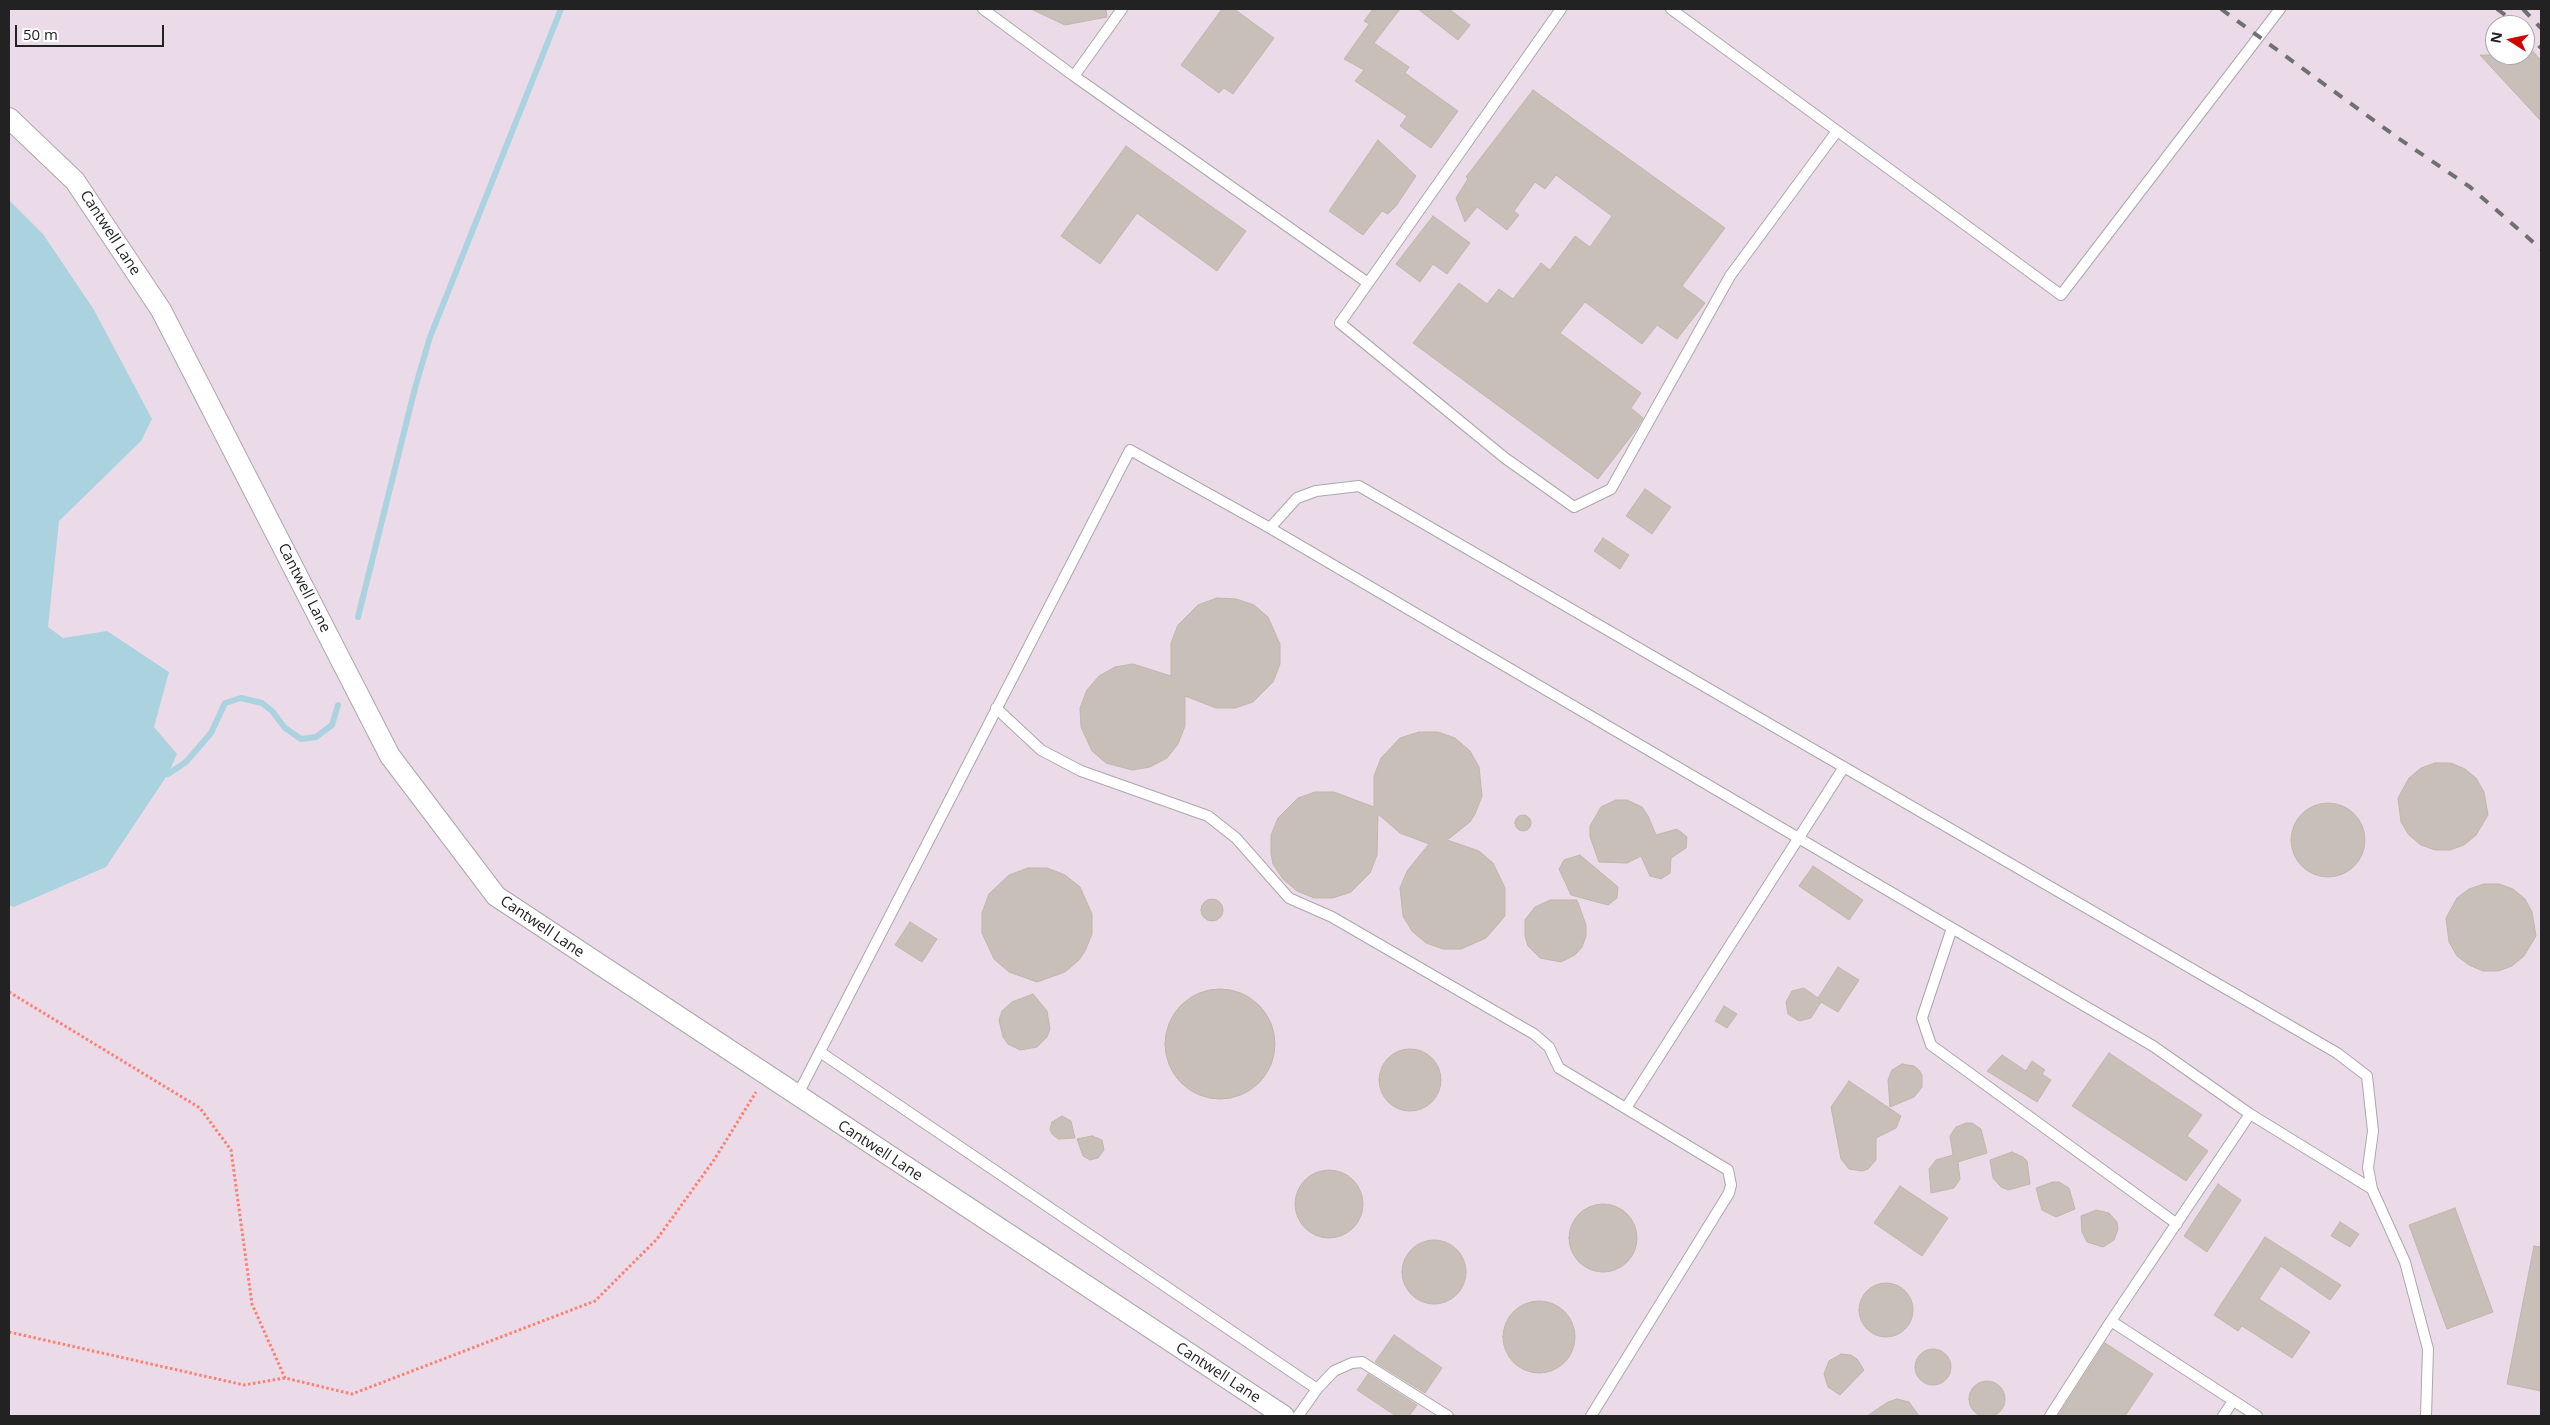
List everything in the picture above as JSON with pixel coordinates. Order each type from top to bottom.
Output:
[{"type":"street","name":"Cantwell Lane","points":[[9,118],[75,181],[161,310],[390,756],[496,896],[766,1076],[1284,1416]]},
{"type":"lane","points":[[983,9],[1074,76],[1368,283]]},
{"type":"lane","points":[[1074,76],[1122,9]]},
{"type":"lane","points":[[1561,9],[1340,323],[1505,458],[1574,507],[1611,489],[1730,276],[1837,130]]},
{"type":"lane","points":[[1671,9],[2061,295],[2280,9]]},
{"type":"lane","points":[[797,1096],[1130,450],[1270,528],[2153,1046],[2250,1114],[2372,1189]]},
{"type":"lane","points":[[1270,528],[1297,498],[1316,491],[1359,486],[2337,1053],[2367,1076],[2373,1131],[2368,1168],[2372,1189],[2405,1262],[2428,1349],[2426,1416]]},
{"type":"lane","points":[[996,708],[1041,750],[1082,771],[1208,816],[1236,838],[1289,898],[1332,916],[1534,1034],[1549,1047],[1559,1068],[1728,1170],[1731,1185],[1729,1193],[1591,1416]]},
{"type":"lane","points":[[1626,1108],[1844,767]]},
{"type":"lane","points":[[1952,928],[1922,1018],[1931,1045],[2176,1224]]},
{"type":"lane","points":[[820,1052],[1317,1388]]},
{"type":"lane","points":[[2050,1416],[2111,1321],[2250,1114]]},
{"type":"lane","points":[[2111,1321],[2257,1416]]},
{"type":"lane","points":[[1298,1416],[1317,1388],[1334,1371],[1352,1363],[1362,1362],[1448,1416]]},
{"type":"lane","points":[[2223,1416],[2233,1401]]},
{"type":"path","points":[[9,992],[200,1108],[231,1150],[252,1304],[285,1378]]},
{"type":"path","points":[[9,1332],[244,1385],[285,1378],[352,1394],[595,1301],[657,1239],[714,1160],[766,1076]]},
{"type":"shaded area","points":[[9,9],[2541,9],[2541,1416],[9,1416]]},
{"type":"water","points":[[9,200],[43,234],[94,310],[152,419],[141,441],[59,521],[48,627],[63,638],[107,631],[169,672],[154,727],[177,754],[168,774],[106,867],[14,907],[9,905]]},
{"type":"building","points":[[1031,9],[1106,9],[1107,17],[1065,25]]},
{"type":"building","points":[[1222,9],[1234,9],[1274,38],[1233,94],[1224,88],[1219,93],[1181,65]]},
{"type":"building","points":[[1373,9],[1400,9],[1374,43],[1409,67],[1405,73],[1458,111],[1431,148],[1400,126],[1407,116],[1355,81],[1364,70],[1344,59],[1369,24],[1364,21]]},
{"type":"building","points":[[1418,9],[1449,9],[1470,25],[1458,40]]},
{"type":"building","points":[[2535,54],[2541,60],[2541,121],[2489,65],[2535,65]]},
{"type":"building","points":[[1533,90],[1725,228],[1682,286],[1705,303],[1677,339],[1657,325],[1642,344],[1585,302],[1560,333],[1641,393],[1631,408],[1643,418],[1598,479],[1413,343],[1459,283],[1487,304],[1499,289],[1513,299],[1541,263],[1550,270],[1575,236],[1590,247],[1612,216],[1556,175],[1545,189],[1535,182],[1514,211],[1519,215],[1507,230],[1477,207],[1465,222],[1456,198],[1468,179],[1466,177]]},
{"type":"building","points":[[1378,140],[1416,176],[1396,206],[1388,214],[1382,211],[1363,235],[1329,211]]},
{"type":"building","points":[[1126,146],[1246,231],[1217,271],[1137,213],[1100,264],[1061,236]]},
{"type":"building","points":[[1433,216],[1470,243],[1447,274],[1433,264],[1420,282],[1396,264]]},
{"type":"building","points":[[1645,489],[1671,507],[1652,534],[1626,516]]},
{"type":"building","points":[[1603,538],[1629,555],[1620,569],[1594,551]]},
{"type":"building","points":[[1217,598],[1236,599],[1254,605],[1268,617],[1280,644],[1280,664],[1273,682],[1253,702],[1235,708],[1216,708],[1185,696],[1185,726],[1178,744],[1167,758],[1150,767],[1132,770],[1106,763],[1092,751],[1081,727],[1080,708],[1087,690],[1099,676],[1115,667],[1133,664],[1171,676],[1171,643],[1178,625],[1198,605]]},
{"type":"building","points":[[1419,732],[1438,732],[1455,738],[1470,751],[1479,767],[1482,796],[1475,814],[1470,822],[1447,840],[1479,851],[1493,863],[1505,888],[1505,916],[1486,938],[1461,949],[1443,949],[1426,943],[1412,931],[1403,916],[1400,888],[1407,871],[1429,844],[1400,833],[1378,814],[1377,855],[1370,873],[1351,892],[1333,898],[1314,898],[1297,891],[1283,879],[1273,864],[1271,854],[1271,835],[1278,818],[1298,798],[1315,792],[1334,792],[1374,807],[1374,776],[1381,758],[1400,738]]},
{"type":"building","points":[[2435,763],[2451,763],[2465,769],[2476,778],[2484,792],[2488,815],[2476,835],[2464,845],[2450,850],[2435,850],[2421,845],[2409,835],[2401,822],[2398,798],[2409,778],[2421,768]]},
{"type":"building","points":[[1616,800],[1627,800],[1642,807],[1656,835],[1677,829],[1687,837],[1686,848],[1671,858],[1670,873],[1661,879],[1650,876],[1641,856],[1627,863],[1599,862],[1590,837],[1590,826],[1601,807]]},
{"type":"building","points":[[2321,803],[2335,803],[2349,809],[2359,819],[2365,833],[2365,847],[2359,861],[2349,871],[2335,877],[2321,877],[2307,871],[2297,861],[2291,847],[2291,833],[2297,819],[2307,809]]},
{"type":"building","points":[[1520,815],[1526,815],[1531,820],[1529,829],[1520,831],[1515,826],[1515,820]]},
{"type":"building","points":[[1580,855],[1618,887],[1617,898],[1608,905],[1571,895],[1559,869],[1564,860]]},
{"type":"building","points":[[1813,866],[1863,900],[1849,920],[1799,886]]},
{"type":"building","points":[[1028,868],[1047,868],[1065,875],[1080,887],[1092,914],[1092,934],[1079,960],[1065,972],[1037,982],[1009,972],[994,959],[982,933],[982,913],[989,894],[1009,875]]},
{"type":"building","points":[[2484,884],[2499,884],[2513,889],[2525,899],[2532,912],[2536,936],[2524,956],[2512,966],[2498,971],[2483,971],[2469,965],[2457,956],[2449,942],[2446,918],[2457,898],[2469,889]]},
{"type":"building","points":[[1212,899],[1220,902],[1223,910],[1220,918],[1212,921],[1204,918],[1201,910],[1204,902]]},
{"type":"building","points":[[1550,900],[1577,900],[1586,925],[1586,936],[1582,947],[1575,955],[1561,962],[1540,958],[1528,946],[1525,936],[1525,920],[1535,907]]},
{"type":"building","points":[[910,922],[937,939],[922,962],[895,945]]},
{"type":"building","points":[[1838,967],[1859,980],[1838,1012],[1821,1002],[1811,1018],[1799,1021],[1788,1014],[1786,1002],[1792,991],[1804,988],[1818,998]]},
{"type":"building","points":[[1220,989],[1241,993],[1259,1005],[1271,1023],[1275,1044],[1271,1065],[1259,1083],[1241,1095],[1220,1099],[1199,1095],[1181,1083],[1169,1065],[1165,1044],[1169,1023],[1181,1005],[1199,993]]},
{"type":"building","points":[[1033,994],[1047,1011],[1050,1029],[1047,1037],[1037,1047],[1020,1050],[1008,1044],[1003,1037],[999,1020],[1002,1011],[1012,1002]]},
{"type":"building","points":[[1724,1006],[1737,1014],[1727,1028],[1715,1021]]},
{"type":"building","points":[[1410,1049],[1427,1054],[1432,1058],[1436,1063],[1441,1080],[1436,1097],[1432,1102],[1427,1106],[1410,1111],[1393,1106],[1388,1102],[1384,1097],[1379,1080],[1384,1063],[1388,1058],[1393,1054]]},
{"type":"building","points":[[2109,1053],[2202,1115],[2187,1136],[2208,1151],[2186,1181],[2072,1106]]},
{"type":"building","points":[[2002,1055],[2026,1071],[2032,1061],[2045,1070],[2042,1074],[2051,1080],[2037,1102],[1987,1071]]},
{"type":"building","points":[[1902,1064],[1914,1066],[1919,1070],[1922,1075],[1922,1087],[1914,1097],[1890,1107],[1888,1080],[1892,1070]]},
{"type":"building","points":[[1849,1081],[1901,1116],[1896,1128],[1876,1138],[1876,1160],[1868,1169],[1862,1171],[1849,1169],[1841,1159],[1831,1107]]},
{"type":"building","points":[[1062,1116],[1071,1121],[1075,1138],[1058,1139],[1052,1134],[1050,1129],[1052,1122]]},
{"type":"building","points":[[1972,1123],[1981,1129],[1987,1153],[1958,1162],[1960,1179],[1954,1188],[1931,1193],[1929,1169],[1936,1160],[1953,1155],[1950,1136],[1956,1127]]},
{"type":"building","points":[[1092,1136],[1102,1140],[1104,1150],[1098,1158],[1090,1160],[1083,1156],[1077,1139]]},
{"type":"building","points":[[2012,1152],[2027,1161],[2030,1184],[2008,1190],[2001,1187],[1993,1178],[1990,1160]]},
{"type":"building","points":[[1329,1170],[1342,1173],[1353,1180],[1360,1191],[1363,1204],[1360,1217],[1353,1228],[1342,1235],[1329,1238],[1316,1235],[1305,1228],[1298,1217],[1295,1204],[1298,1191],[1305,1180],[1316,1173]]},
{"type":"building","points":[[2053,1182],[2059,1182],[2069,1188],[2075,1209],[2056,1217],[2042,1210],[2036,1188]]},
{"type":"building","points":[[2218,1184],[2241,1200],[2207,1252],[2184,1236]]},
{"type":"building","points":[[1900,1186],[1948,1218],[1922,1256],[1874,1223]]},
{"type":"building","points":[[1610,1204],[1622,1210],[1631,1219],[1637,1231],[1635,1251],[1627,1262],[1610,1272],[1596,1272],[1579,1262],[1571,1251],[1569,1231],[1579,1214],[1590,1206]]},
{"type":"building","points":[[2455,1208],[2493,1312],[2447,1329],[2409,1225]]},
{"type":"building","points":[[2096,1210],[2109,1213],[2117,1222],[2118,1229],[2114,1240],[2103,1247],[2087,1242],[2082,1232],[2081,1216]]},
{"type":"building","points":[[2340,1222],[2359,1234],[2350,1247],[2331,1236]]},
{"type":"building","points":[[2265,1237],[2341,1285],[2330,1300],[2281,1266],[2259,1299],[2310,1332],[2292,1358],[2242,1326],[2238,1331],[2214,1315]]},
{"type":"building","points":[[1434,1240],[1452,1246],[1460,1254],[1466,1272],[1460,1290],[1452,1298],[1434,1304],[1416,1298],[1408,1290],[1402,1272],[1408,1254],[1416,1246]]},
{"type":"building","points":[[2534,1246],[2541,1247],[2541,1391],[2507,1384]]},
{"type":"building","points":[[1881,1283],[1891,1283],[1901,1287],[1909,1295],[1913,1310],[1909,1325],[1901,1333],[1891,1337],[1881,1337],[1871,1333],[1863,1325],[1859,1315],[1859,1305],[1863,1295],[1871,1287]]},
{"type":"building","points":[[1539,1301],[1559,1307],[1569,1317],[1575,1337],[1569,1357],[1559,1367],[1539,1373],[1519,1367],[1509,1357],[1503,1337],[1509,1317],[1519,1307]]},
{"type":"building","points":[[1394,1335],[1442,1368],[1425,1393],[1375,1362]]},
{"type":"building","points":[[2105,1343],[2153,1374],[2125,1416],[2058,1416]]},
{"type":"building","points":[[1933,1349],[1946,1354],[1951,1367],[1946,1380],[1933,1385],[1920,1380],[1915,1367],[1920,1354]]},
{"type":"building","points":[[1841,1354],[1851,1355],[1857,1359],[1864,1370],[1840,1395],[1828,1387],[1824,1374],[1829,1361]]},
{"type":"building","points":[[1368,1374],[1417,1405],[1409,1416],[1396,1416],[1357,1390]]},
{"type":"building","points":[[1987,1381],[1999,1387],[2005,1399],[1999,1411],[1987,1417],[1975,1411],[1969,1399],[1975,1387]]},
{"type":"building","points":[[1897,1399],[1909,1402],[1919,1416],[1867,1416],[1888,1402]]},
{"type":"waterway","points":[[358,617],[415,388],[430,337],[561,9]]},
{"type":"waterway","points":[[160,771],[168,774],[186,762],[211,733],[225,703],[241,698],[262,703],[272,711],[285,728],[301,739],[316,737],[332,725],[338,705]]},
{"type":"railway","points":[[2221,9],[2398,138],[2470,187],[2541,249]]},
{"type":"railway","points":[[2497,9],[2505,15]]},
{"type":"railway","points":[[2523,9],[2541,28]]},
{"type":"railway","points":[[2535,42],[2541,48]]}]
